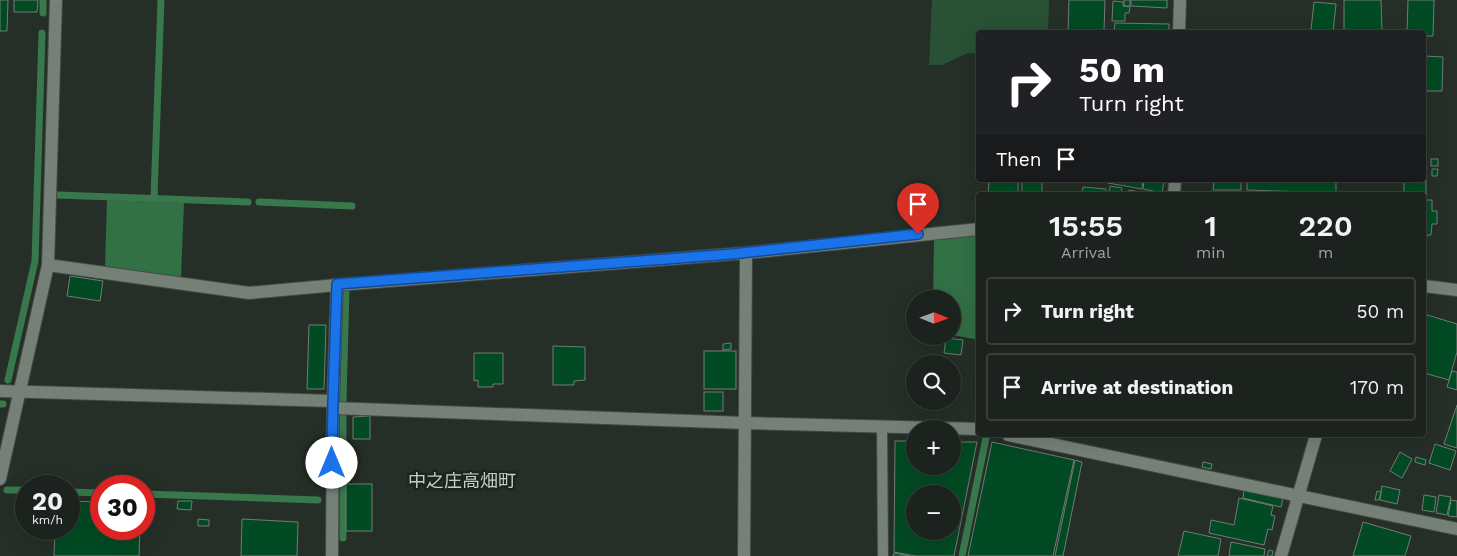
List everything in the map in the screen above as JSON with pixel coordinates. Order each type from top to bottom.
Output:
[{"type":"street","points":[[0,479],[48,265],[56,0]]},
{"type":"street","points":[[1179,30],[1180,0]]},
{"type":"street","points":[[48,265],[250,293],[337,284],[746,253],[976,229]]},
{"type":"street","points":[[744,556],[746,253]]},
{"type":"street","points":[[332,556],[333,404],[337,284]]},
{"type":"street","points":[[1426,286],[1457,290]]},
{"type":"street","points":[[0,391],[745,423],[976,429]]},
{"type":"street","points":[[1018,437],[1457,529]]},
{"type":"street","points":[[1281,556],[1315,437]]},
{"type":"lane","points":[[882,427],[883,556]]},
{"type":"green space","points":[[932,0],[1049,0],[1048,30],[976,30],[976,54],[968,53],[942,65],[929,65]]},
{"type":"green space","points":[[107,200],[184,203],[181,278],[105,268]]},
{"type":"green space","points":[[976,235],[976,339],[961,337],[961,290],[933,290],[934,239]]},
{"type":"building","points":[[0,0],[8,0],[7,31],[0,31]]},
{"type":"building","points":[[14,0],[38,0],[37,12],[14,12]]},
{"type":"building","points":[[1069,0],[1105,0],[1104,30],[1068,30]]},
{"type":"building","points":[[1124,0],[1130,0],[1130,6],[1124,6]]},
{"type":"building","points":[[1131,0],[1167,0],[1167,8],[1131,6]]},
{"type":"building","points":[[1344,0],[1381,0],[1382,30],[1344,30]]},
{"type":"building","points":[[1408,0],[1434,0],[1433,36],[1426,36],[1426,30],[1407,30]]},
{"type":"building","points":[[1113,1],[1123,2],[1123,6],[1130,7],[1129,13],[1125,13],[1125,21],[1112,21]]},
{"type":"building","points":[[1314,2],[1336,4],[1333,30],[1311,30]]},
{"type":"building","points":[[1115,23],[1169,24],[1169,30],[1114,30]]},
{"type":"building","points":[[1426,56],[1443,57],[1442,91],[1426,91]]},
{"type":"building","points":[[1431,159],[1438,159],[1438,166],[1431,166]]},
{"type":"building","points":[[1432,169],[1438,169],[1437,176],[1432,176]]},
{"type":"building","points":[[989,182],[1018,182],[1018,192],[988,192]]},
{"type":"building","points":[[1022,182],[1042,182],[1042,192],[1022,192]]},
{"type":"building","points":[[1108,182],[1143,182],[1142,189]]},
{"type":"building","points":[[1144,182],[1164,182],[1162,192],[1143,189]]},
{"type":"building","points":[[1214,182],[1241,182],[1241,190],[1213,190]]},
{"type":"building","points":[[1247,182],[1336,182],[1336,192],[1247,190]]},
{"type":"building","points":[[1404,182],[1426,182],[1426,192],[1404,192]]},
{"type":"building","points":[[1110,186],[1122,188],[1121,192],[1109,192]]},
{"type":"building","points":[[1083,187],[1106,189],[1106,192],[1082,192]]},
{"type":"building","points":[[1426,200],[1432,200],[1432,211],[1437,211],[1437,224],[1432,224],[1431,235],[1427,235],[1427,237]]},
{"type":"building","points":[[70,276],[103,281],[100,301],[67,296]]},
{"type":"building","points":[[1426,315],[1457,324],[1457,352],[1449,380],[1426,374]]},
{"type":"building","points":[[309,325],[326,325],[324,389],[307,389]]},
{"type":"building","points":[[961,340],[963,340],[961,355],[944,353],[945,345],[961,345]]},
{"type":"building","points":[[731,343],[731,349],[723,350],[723,344]]},
{"type":"building","points":[[553,346],[585,347],[585,380],[574,381],[574,385],[553,385]]},
{"type":"building","points":[[704,351],[736,351],[736,389],[704,389]]},
{"type":"building","points":[[474,353],[503,353],[503,384],[493,384],[493,387],[478,387],[478,380],[474,381]]},
{"type":"building","points":[[1452,371],[1457,372],[1457,390],[1447,387]]},
{"type":"building","points":[[704,392],[723,392],[723,411],[704,411]]},
{"type":"building","points":[[1457,405],[1457,448],[1444,444]]},
{"type":"building","points":[[370,416],[370,439],[353,439],[353,417]]},
{"type":"building","points":[[895,441],[906,441],[906,475],[961,475],[961,442],[977,442],[961,521],[961,485],[906,485],[906,540],[957,540],[954,556],[916,556],[894,552]]},
{"type":"building","points":[[992,442],[1074,460],[1053,556],[968,556]]},
{"type":"building","points":[[1435,444],[1456,451],[1450,470],[1429,463]]},
{"type":"building","points":[[1400,452],[1412,459],[1402,478],[1390,471]]},
{"type":"building","points":[[1416,457],[1426,460],[1425,465],[1415,462]]},
{"type":"building","points":[[1075,460],[1082,462],[1063,556],[1055,556]]},
{"type":"building","points":[[1203,462],[1212,464],[1211,469],[1202,467]]},
{"type":"building","points":[[346,484],[372,484],[372,531],[346,531]]},
{"type":"building","points":[[1382,486],[1400,490],[1397,504],[1380,500]]},
{"type":"building","points":[[1244,490],[1283,498],[1281,507],[1243,498]]},
{"type":"building","points":[[1377,491],[1381,492],[1379,500],[1375,500]]},
{"type":"building","points":[[1424,495],[1436,497],[1434,512],[1422,510]]},
{"type":"building","points":[[1439,495],[1451,497],[1447,515],[1436,513]]},
{"type":"building","points":[[1239,498],[1273,506],[1271,515],[1275,516],[1272,530],[1268,529],[1264,545],[1209,533],[1211,520],[1234,525]]},
{"type":"building","points":[[1451,500],[1457,501],[1457,517],[1448,516]]},
{"type":"building","points":[[80,501],[90,502],[90,540],[140,540],[139,556],[54,556],[55,540],[80,540]]},
{"type":"building","points":[[178,501],[192,501],[191,510],[177,509]]},
{"type":"building","points":[[198,519],[209,520],[209,526],[198,526]]},
{"type":"building","points":[[242,519],[298,522],[297,556],[241,556]]},
{"type":"building","points":[[1363,522],[1411,536],[1405,556],[1353,556]]},
{"type":"building","points":[[1184,531],[1221,539],[1218,556],[1178,556]]},
{"type":"building","points":[[1231,542],[1265,549],[1264,556],[1229,556]]},
{"type":"building","points":[[1269,550],[1273,551],[1272,556],[1267,556]]},
{"type":"building","points":[[894,553],[910,556],[893,556]]},
{"type":"waterway","points":[[43,0],[43,13]]},
{"type":"waterway","points":[[154,198],[161,0]]},
{"type":"waterway","points":[[8,380],[35,261],[42,33]]},
{"type":"waterway","points":[[58,195],[248,202]]},
{"type":"waterway","points":[[259,202],[352,206]]},
{"type":"waterway","points":[[343,401],[346,289]]},
{"type":"waterway","points":[[343,416],[343,465]]},
{"type":"waterway","points":[[962,556],[986,438]]},
{"type":"waterway","points":[[343,481],[343,538]]},
{"type":"waterway","points":[[7,490],[15,490]]},
{"type":"waterway","points":[[80,492],[90,493]]},
{"type":"waterway","points":[[155,494],[318,500]]},
{"type":"district","name":"中之庄高畑町","points":[[462,480]]},
{"type":"route","points":[[332,463],[337,284],[732,254],[918,234]]}]
